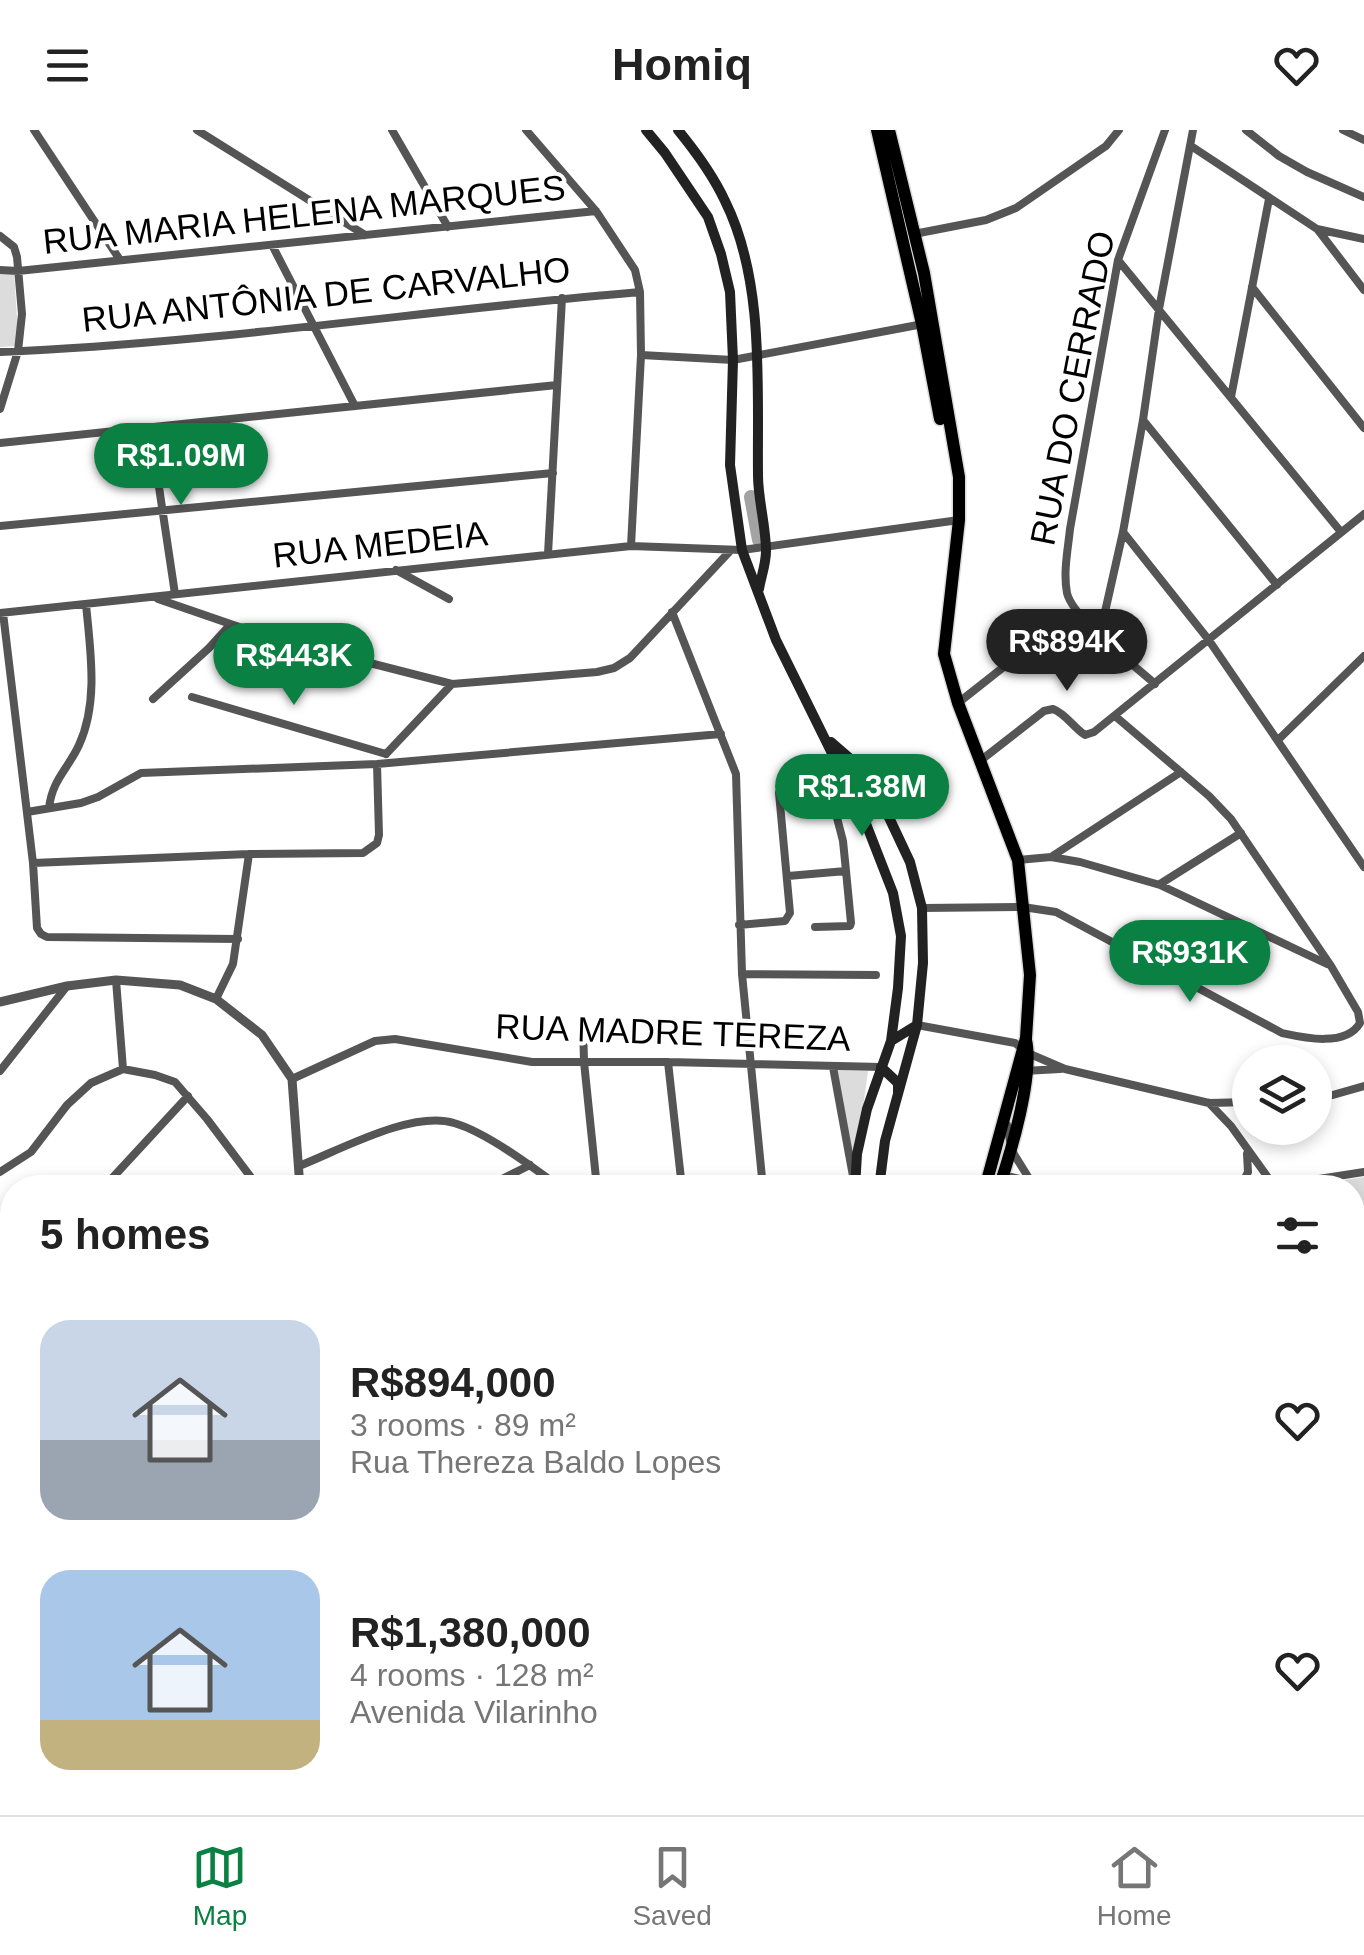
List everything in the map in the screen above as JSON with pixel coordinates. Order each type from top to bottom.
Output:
[{"type":"highway","points":[[877,130],[926,323]]},
{"type":"highway","points":[[889,130],[914,234],[952,477],[956,525],[944,654],[958,703],[1018,860],[1030,975],[1026,1046],[1012,1151],[1003,1175]]},
{"type":"highway","points":[[988,1175],[1006,1108],[1022,1071]]},
{"type":"main road","points":[[646,130],[690,186],[708,217],[730,292],[730,465],[736,550],[864,816],[893,892],[901,936],[891,1041],[867,1109],[855,1175]]},
{"type":"main road","points":[[678,130],[726,202],[742,249],[751,294],[757,357],[758,491],[766,553],[758,594]]},
{"type":"main road","points":[[823,735],[869,775],[910,862],[922,908],[923,963],[917,1025],[885,1142],[880,1175]]},
{"type":"main road","points":[[891,1041],[917,1025]]},
{"type":"main road","points":[[881,1067],[899,1084],[895,1109]]},
{"type":"street","points":[[34,130],[120,260]]},
{"type":"street","points":[[197,130],[365,235]]},
{"type":"street","points":[[392,130],[448,226]]},
{"type":"street","points":[[526,130],[596,211],[635,270],[640,292],[641,355],[631,546]]},
{"type":"street","points":[[914,234],[986,220],[1016,208],[1106,146],[1119,130]]},
{"type":"street","name":"RUA DO CERRADO","points":[[1076,610],[1067,592],[1070,529],[1118,260],[1164,130]]},
{"type":"street","points":[[1100,634],[1144,420],[1159,309],[1194,130]]},
{"type":"street","points":[[1246,130],[1307,172],[1364,197]]},
{"type":"street","points":[[1343,130],[1364,140]]},
{"type":"street","points":[[1191,146],[1317,229],[1364,239]]},
{"type":"street","points":[[1231,397],[1269,199]]},
{"type":"street","name":"RUA MARIA HELENA MARQUES","points":[[0,270],[596,211]]},
{"type":"street","points":[[1317,229],[1364,290]]},
{"type":"street","points":[[0,236],[14,246],[22,314],[18,351],[0,409]]},
{"type":"street","points":[[272,245],[355,406]]},
{"type":"street","points":[[1118,260],[1342,532]]},
{"type":"street","points":[[1252,286],[1364,428]]},
{"type":"street","name":"RUA ANTÔNIA DE CARVALHO","points":[[0,352],[314,327],[640,292]]},
{"type":"street","points":[[548,554],[562,298]]},
{"type":"street","points":[[641,355],[733,360],[926,323]]},
{"type":"street","points":[[0,443],[558,385]]},
{"type":"street","points":[[1144,420],[1277,585]]},
{"type":"street","points":[[150,428],[175,594]]},
{"type":"street","points":[[0,526],[553,472]]},
{"type":"street","points":[[980,762],[1053,708],[1078,730],[1085,734],[1094,732],[1364,514]]},
{"type":"street","name":"RUA MEDEIA","points":[[2,613],[631,546],[766,553],[956,525]]},
{"type":"street","points":[[1123,532],[1208,639],[1364,867]]},
{"type":"street","points":[[156,598],[268,638],[452,684],[597,672],[630,658],[736,550]]},
{"type":"street","points":[[394,569],[448,599]]},
{"type":"street","points":[[49,808],[51,792],[80,744],[89,707],[91,658],[86,604]]},
{"type":"street","points":[[958,703],[1076,610],[1156,684]]},
{"type":"street","points":[[672,612],[736,774],[742,974],[763,1175]]},
{"type":"street","points":[[2,613],[33,863],[36,920],[41,934],[238,939]]},
{"type":"street","points":[[153,699],[230,625]]},
{"type":"street","points":[[1278,740],[1364,658]]},
{"type":"street","points":[[27,812],[98,797],[141,773],[377,764],[387,758],[452,684]]},
{"type":"street","points":[[192,697],[387,758],[721,734]]},
{"type":"street","points":[[922,908],[1023,907],[1056,912],[1282,1033],[1327,1038],[1355,1031],[1360,1023],[1358,1012],[1241,833],[1209,796],[1116,716]]},
{"type":"street","points":[[33,863],[363,853],[377,843],[379,835],[377,764]]},
{"type":"street","points":[[1051,857],[1181,772]]},
{"type":"street","points":[[739,925],[785,920],[790,913],[780,793]]},
{"type":"street","points":[[816,927],[850,926],[843,841],[836,814]]},
{"type":"street","points":[[1160,884],[1241,833]]},
{"type":"street","points":[[216,998],[234,964],[249,854]]},
{"type":"street","points":[[1018,860],[1051,857],[1160,884],[1331,966]]},
{"type":"street","points":[[788,876],[846,871]]},
{"type":"street","points":[[742,974],[876,974]]},
{"type":"street","points":[[116,980],[123,1069]]},
{"type":"street","points":[[2,999],[116,980],[180,985],[216,998],[262,1035],[292,1079],[299,1175]]},
{"type":"street","points":[[0,1071],[67,986]]},
{"type":"street","points":[[583,1022],[596,1175]]},
{"type":"street","points":[[917,1025],[1026,1046],[1064,1069]]},
{"type":"street","name":"RUA MADRE TEREZA","points":[[292,1079],[375,1041],[394,1039],[532,1062],[881,1067]]},
{"type":"street","points":[[668,1062],[681,1175]]},
{"type":"street","points":[[833,1067],[851,1175]]},
{"type":"street","points":[[0,1172],[31,1152],[67,1105],[92,1082],[123,1069],[174,1082],[249,1175]]},
{"type":"street","points":[[1022,1071],[1064,1069],[1210,1103],[1232,1102]]},
{"type":"street","points":[[1332,1095],[1364,1086]]},
{"type":"street","points":[[115,1175],[188,1096]]},
{"type":"street","points":[[1210,1103],[1267,1175]]},
{"type":"street","points":[[1006,1108],[1012,1151],[1028,1175]]},
{"type":"street","points":[[299,1166],[402,1124],[430,1120],[453,1122],[474,1132],[543,1175]]},
{"type":"street","points":[[1246,1175],[1247,1151]]},
{"type":"street","points":[[510,1175],[530,1165]]},
{"type":"shaded area","points":[[14,272],[19,346],[0,347],[0,273]]},
{"type":"shaded area","points":[[836,1070],[868,1071],[854,1175]]},
{"type":"waterway","points":[[751,497],[759,540]]}]
